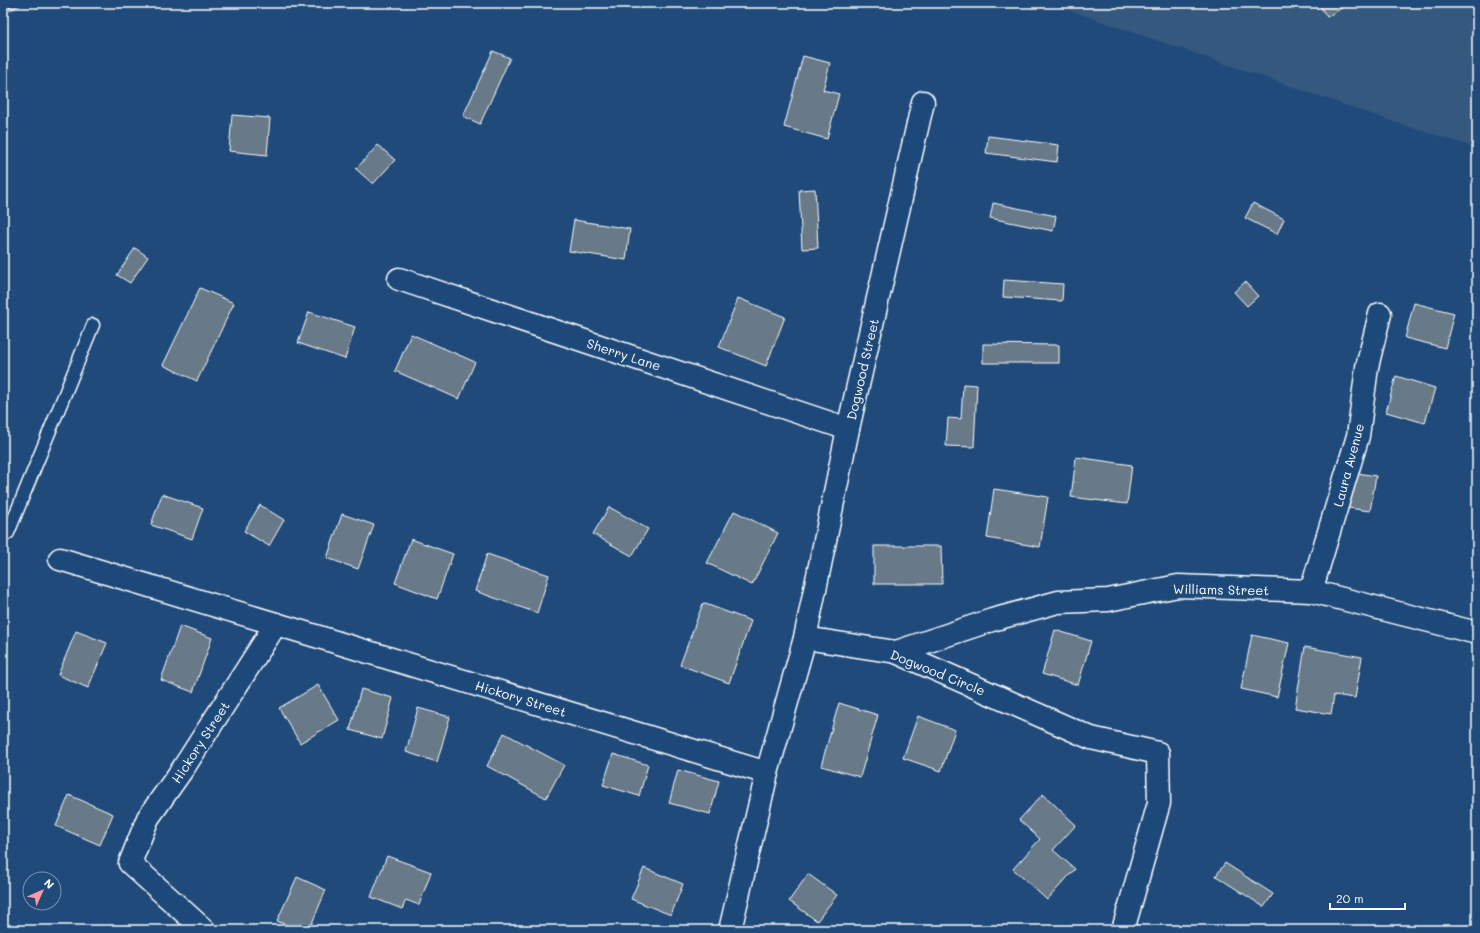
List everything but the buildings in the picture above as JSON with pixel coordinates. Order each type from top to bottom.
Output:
[{"type":"street","name":"Dogwood Street","points":[[805,638],[848,429],[923,102]]},
{"type":"street","name":"Sherry Lane","points":[[399,279],[848,429]]},
{"type":"street","name":"Laura Avenue","points":[[1311,591],[1358,436],[1367,367],[1380,314]]},
{"type":"street","name":"Hickory Street","points":[[60,559],[767,773]]},
{"type":"street","name":"Williams Street","points":[[896,652],[992,620],[1058,602],[1108,600],[1178,586],[1311,591],[1477,633]]},
{"type":"street","name":"Hickory Street","points":[[204,930],[130,863],[148,818],[184,767],[276,624]]},
{"type":"street","name":"Dogwood Circle","points":[[805,638],[896,652],[1091,738],[1158,753],[1159,803],[1123,930]]},
{"type":"street","points":[[730,930],[767,773],[805,638]]},
{"type":"lane","points":[[3,535],[8,533],[93,325]]},
{"type":"shaded area","points":[[1048,3],[1477,3],[1477,148],[1403,125]]},
{"type":"waterway","points":[[3,10],[18,3]]}]
